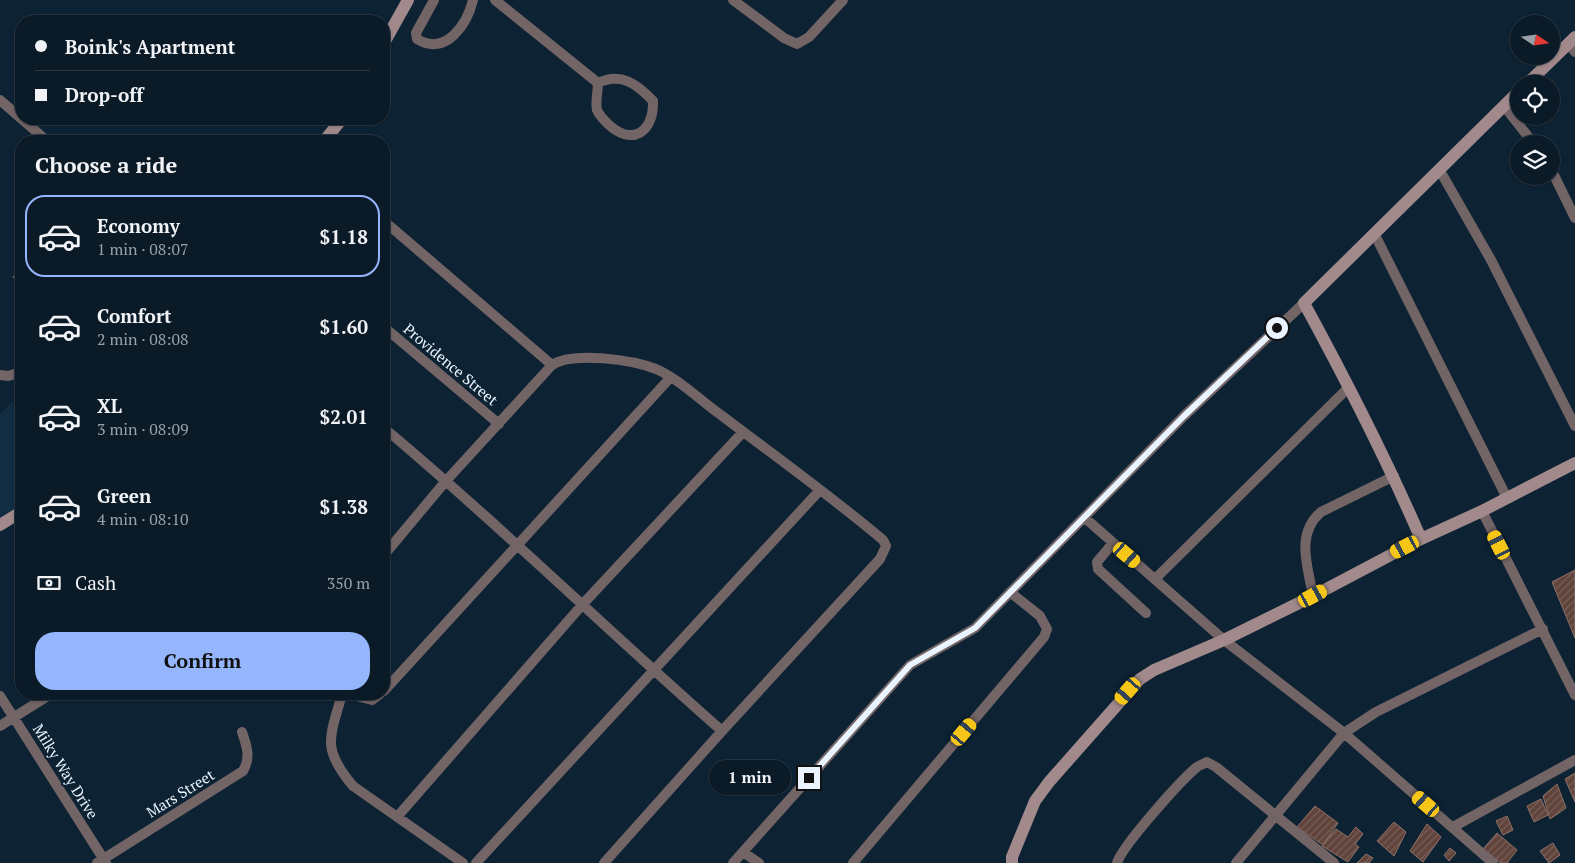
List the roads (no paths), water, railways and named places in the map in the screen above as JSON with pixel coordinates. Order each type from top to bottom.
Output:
[{"type":"street","points":[[434,0],[416,33],[417,39],[424,44],[442,42],[458,32],[469,15],[473,0]]},
{"type":"street","points":[[495,0],[598,83]]},
{"type":"street","points":[[733,0],[784,38],[797,44],[809,37],[843,0]]},
{"type":"street","points":[[390,31],[405,1]]},
{"type":"street","points":[[1537,75],[1573,44]]},
{"type":"street","points":[[607,79],[628,80],[645,93],[653,101],[653,111],[648,126],[640,133],[631,136],[619,133],[609,125],[598,110],[598,83],[607,79]]},
{"type":"street","points":[[0,100],[15,113]]},
{"type":"street","points":[[733,863],[910,665],[975,628],[1184,416],[1375,235],[1510,100]]},
{"type":"street","points":[[1504,106],[1527,135]]},
{"type":"street","points":[[29,125],[40,135]]},
{"type":"street","points":[[329,135],[337,125]]},
{"type":"street","points":[[1439,169],[1491,260],[1575,426]]},
{"type":"street","points":[[1559,185],[1575,218]]},
{"type":"street","points":[[390,226],[552,365]]},
{"type":"street","points":[[1375,235],[1507,498]]},
{"type":"street","points":[[1304,303],[1394,476],[1420,539]]},
{"type":"street","name":"Providence Street","points":[[390,332],[499,424]]},
{"type":"street","points":[[390,537],[447,481],[552,365],[559,361],[579,359],[620,361],[657,370],[743,432],[883,540],[886,546],[884,552],[604,863]]},
{"type":"street","points":[[0,374],[8,376],[15,374]]},
{"type":"street","points":[[390,684],[517,543],[670,378]]},
{"type":"street","points":[[1155,579],[1349,387]]},
{"type":"street","points":[[397,818],[582,605],[743,432]]},
{"type":"street","points":[[390,433],[517,543],[582,605],[722,731]]},
{"type":"street","points":[[1012,863],[1025,821],[1035,801],[1128,691],[1154,670],[1224,640],[1313,596],[1420,539],[1482,511],[1575,463]]},
{"type":"street","points":[[1313,596],[1304,546],[1308,528],[1314,518],[1394,476]]},
{"type":"street","points":[[476,863],[820,490]]},
{"type":"street","points":[[1482,511],[1575,695]]},
{"type":"street","points":[[0,525],[15,516]]},
{"type":"street","points":[[1085,518],[1224,640],[1344,733],[1493,863]]},
{"type":"street","points":[[1113,542],[1097,562],[1098,569],[1146,614]]},
{"type":"street","points":[[853,863],[1044,637],[1047,629],[1044,622],[1010,592]]},
{"type":"street","points":[[1236,863],[1278,815],[1344,733],[1376,712],[1542,629]]},
{"type":"street","name":"Milky Way Drive","points":[[0,696],[102,862]]},
{"type":"street","points":[[0,726],[41,700]]},
{"type":"street","points":[[341,700],[330,748],[334,760],[353,786],[463,863]]},
{"type":"street","name":"Mars Street","points":[[102,862],[243,771],[248,762],[249,754],[242,732]]},
{"type":"street","points":[[1453,827],[1575,760]]},
{"type":"street","points":[[1117,863],[1131,840],[1159,808],[1197,766],[1207,762],[1216,766],[1278,815],[1334,863]]},
{"type":"street","points":[[743,852],[759,863]]}]
